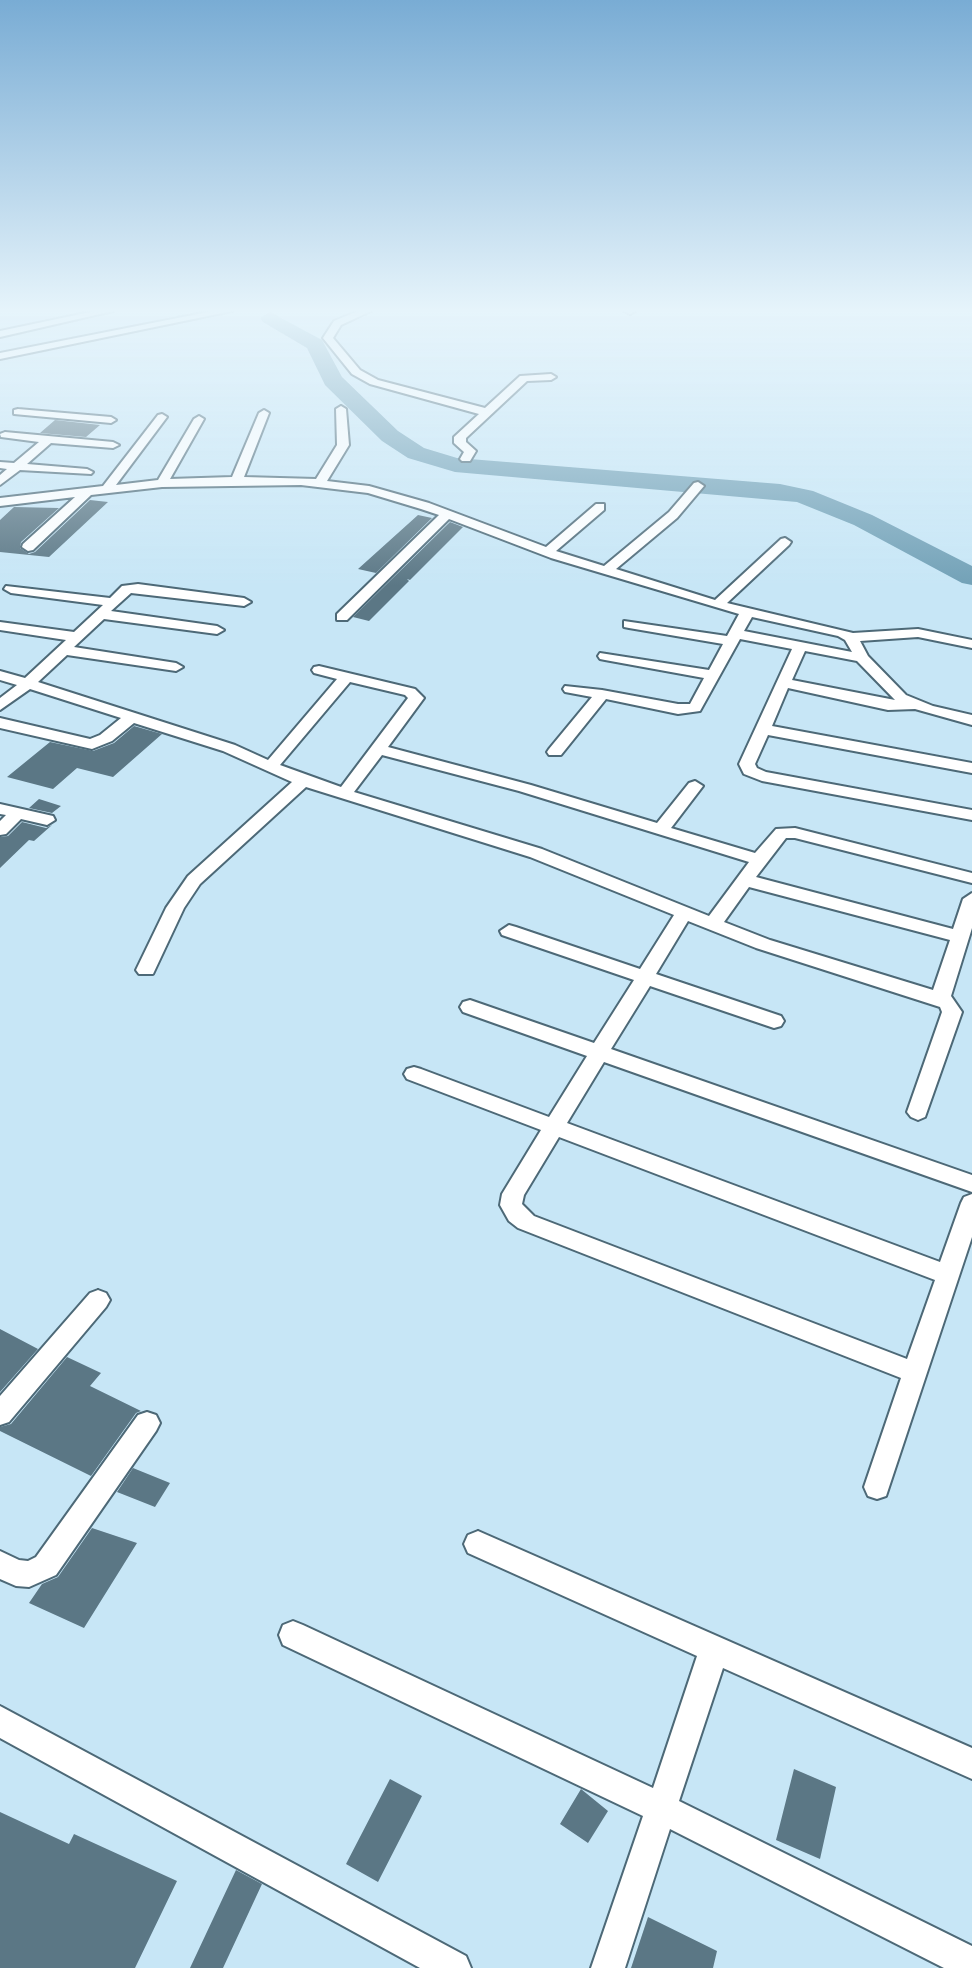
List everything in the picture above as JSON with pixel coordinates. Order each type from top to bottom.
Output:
[{"type":"street","points":[[445,403],[488,412]]},
{"type":"street","points":[[466,459],[470,451],[460,443],[460,437],[498,403]]},
{"type":"street","points":[[320,482],[343,445],[341,409]]},
{"type":"street","points":[[18,412],[111,420]]},
{"type":"street","points":[[237,480],[264,413]]},
{"type":"street","points":[[106,490],[162,417]]},
{"type":"street","points":[[0,481],[83,418]]},
{"type":"street","points":[[162,483],[199,419]]},
{"type":"street","points":[[5,435],[113,445]]},
{"type":"street","points":[[0,465],[87,472]]},
{"type":"street","points":[[0,502],[162,483],[237,480],[320,482],[382,493],[447,514],[547,552],[718,605],[824,627],[851,637],[918,633],[972,644]]},
{"type":"street","points":[[606,571],[673,516],[698,486]]},
{"type":"street","points":[[28,547],[87,492]]},
{"type":"street","points":[[0,517],[19,499]]},
{"type":"street","points":[[547,552],[600,507]]},
{"type":"street","points":[[342,617],[447,514]]},
{"type":"street","points":[[718,605],[785,542]]},
{"type":"street","points":[[0,705],[30,682],[127,589],[138,587],[244,602]]},
{"type":"street","points":[[11,589],[113,602]]},
{"type":"street","points":[[570,689],[688,710],[695,708],[748,611]]},
{"type":"street","points":[[100,614],[217,630]]},
{"type":"street","points":[[629,624],[800,646],[862,658]]},
{"type":"street","points":[[0,626],[77,637]]},
{"type":"street","points":[[851,637],[862,658],[892,691],[915,705]]},
{"type":"street","points":[[800,646],[747,764],[754,774],[972,815]]},
{"type":"street","points":[[63,650],[176,667]]},
{"type":"street","points":[[605,656],[713,675]]},
{"type":"street","points":[[319,670],[415,695],[415,702],[344,793]]},
{"type":"street","points":[[0,675],[30,682],[133,716],[272,765],[303,781],[536,853],[786,953],[940,999],[947,1003],[952,1012],[918,1112]]},
{"type":"street","points":[[272,765],[346,677]]},
{"type":"street","points":[[784,684],[888,705],[915,705],[972,720]]},
{"type":"street","points":[[555,752],[602,694]]},
{"type":"street","points":[[0,723],[92,744],[106,738],[133,716]]},
{"type":"street","points":[[763,729],[972,768]]},
{"type":"street","points":[[378,749],[525,788],[759,860]]},
{"type":"street","points":[[146,970],[175,908],[194,880],[303,781]]},
{"type":"street","points":[[660,831],[695,786]]},
{"type":"street","points":[[0,809],[47,820]]},
{"type":"street","points":[[0,830],[18,813]]},
{"type":"street","points":[[713,924],[776,837],[788,832],[972,878]]},
{"type":"street","points":[[745,880],[960,937]]},
{"type":"street","points":[[940,999],[972,899]]},
{"type":"street","points":[[684,913],[552,1127],[513,1194],[511,1205],[517,1215],[526,1222],[915,1373]]},
{"type":"street","points":[[509,931],[775,1021]]},
{"type":"street","points":[[470,1007],[972,1184]]},
{"type":"street","points":[[414,1074],[948,1275]]},
{"type":"street","points":[[877,1487],[972,1203]]},
{"type":"street","points":[[0,1414],[98,1300]]},
{"type":"street","points":[[0,1564],[16,1573],[29,1574],[46,1566],[146,1423]]},
{"type":"street","points":[[478,1544],[972,1764]]},
{"type":"street","points":[[293,1635],[661,1808],[972,1964]]},
{"type":"street","points":[[608,1968],[714,1650]]},
{"type":"street","points":[[0,1721],[454,1968]]},
{"type":"building","points":[[55,420],[100,425],[86,437],[40,433]]},
{"type":"building","points":[[90,500],[108,502],[49,557],[0,552],[0,520],[14,507],[59,508],[21,542],[20,548],[29,554],[35,552]]},
{"type":"building","points":[[418,515],[432,518],[376,573],[358,569]]},
{"type":"building","points":[[450,522],[463,527],[410,580],[407,579],[409,581],[369,621],[353,617]]},
{"type":"building","points":[[134,726],[162,734],[113,777],[77,768],[53,789],[7,777],[50,742],[93,751],[114,743]]},
{"type":"building","points":[[39,799],[61,806],[52,813],[29,808]]},
{"type":"building","points":[[22,822],[46,828],[52,825],[34,841],[29,840],[0,868],[0,837],[8,836]]},
{"type":"building","points":[[0,1329],[38,1349],[0,1392]]},
{"type":"building","points":[[67,1357],[101,1373],[90,1386],[141,1411],[136,1413],[91,1476],[0,1431],[0,1427],[11,1424]]},
{"type":"building","points":[[133,1468],[170,1483],[155,1507],[117,1492]]},
{"type":"building","points":[[92,1528],[137,1543],[84,1628],[29,1603],[42,1584],[58,1577]]},
{"type":"building","points":[[794,1769],[836,1787],[820,1859],[776,1840]]},
{"type":"building","points":[[390,1779],[422,1796],[378,1882],[346,1864]]},
{"type":"building","points":[[581,1789],[608,1811],[588,1843],[560,1824]]},
{"type":"building","points":[[0,1812],[69,1844],[74,1834],[177,1881],[135,1968],[0,1968]]},
{"type":"building","points":[[236,1870],[262,1884],[223,1968],[190,1968]]},
{"type":"building","points":[[648,1917],[717,1951],[713,1968],[631,1968]]},
{"type":"waterway","points":[[356,403],[390,436],[416,453],[455,465],[780,491],[804,496],[863,520],[972,577]]}]
